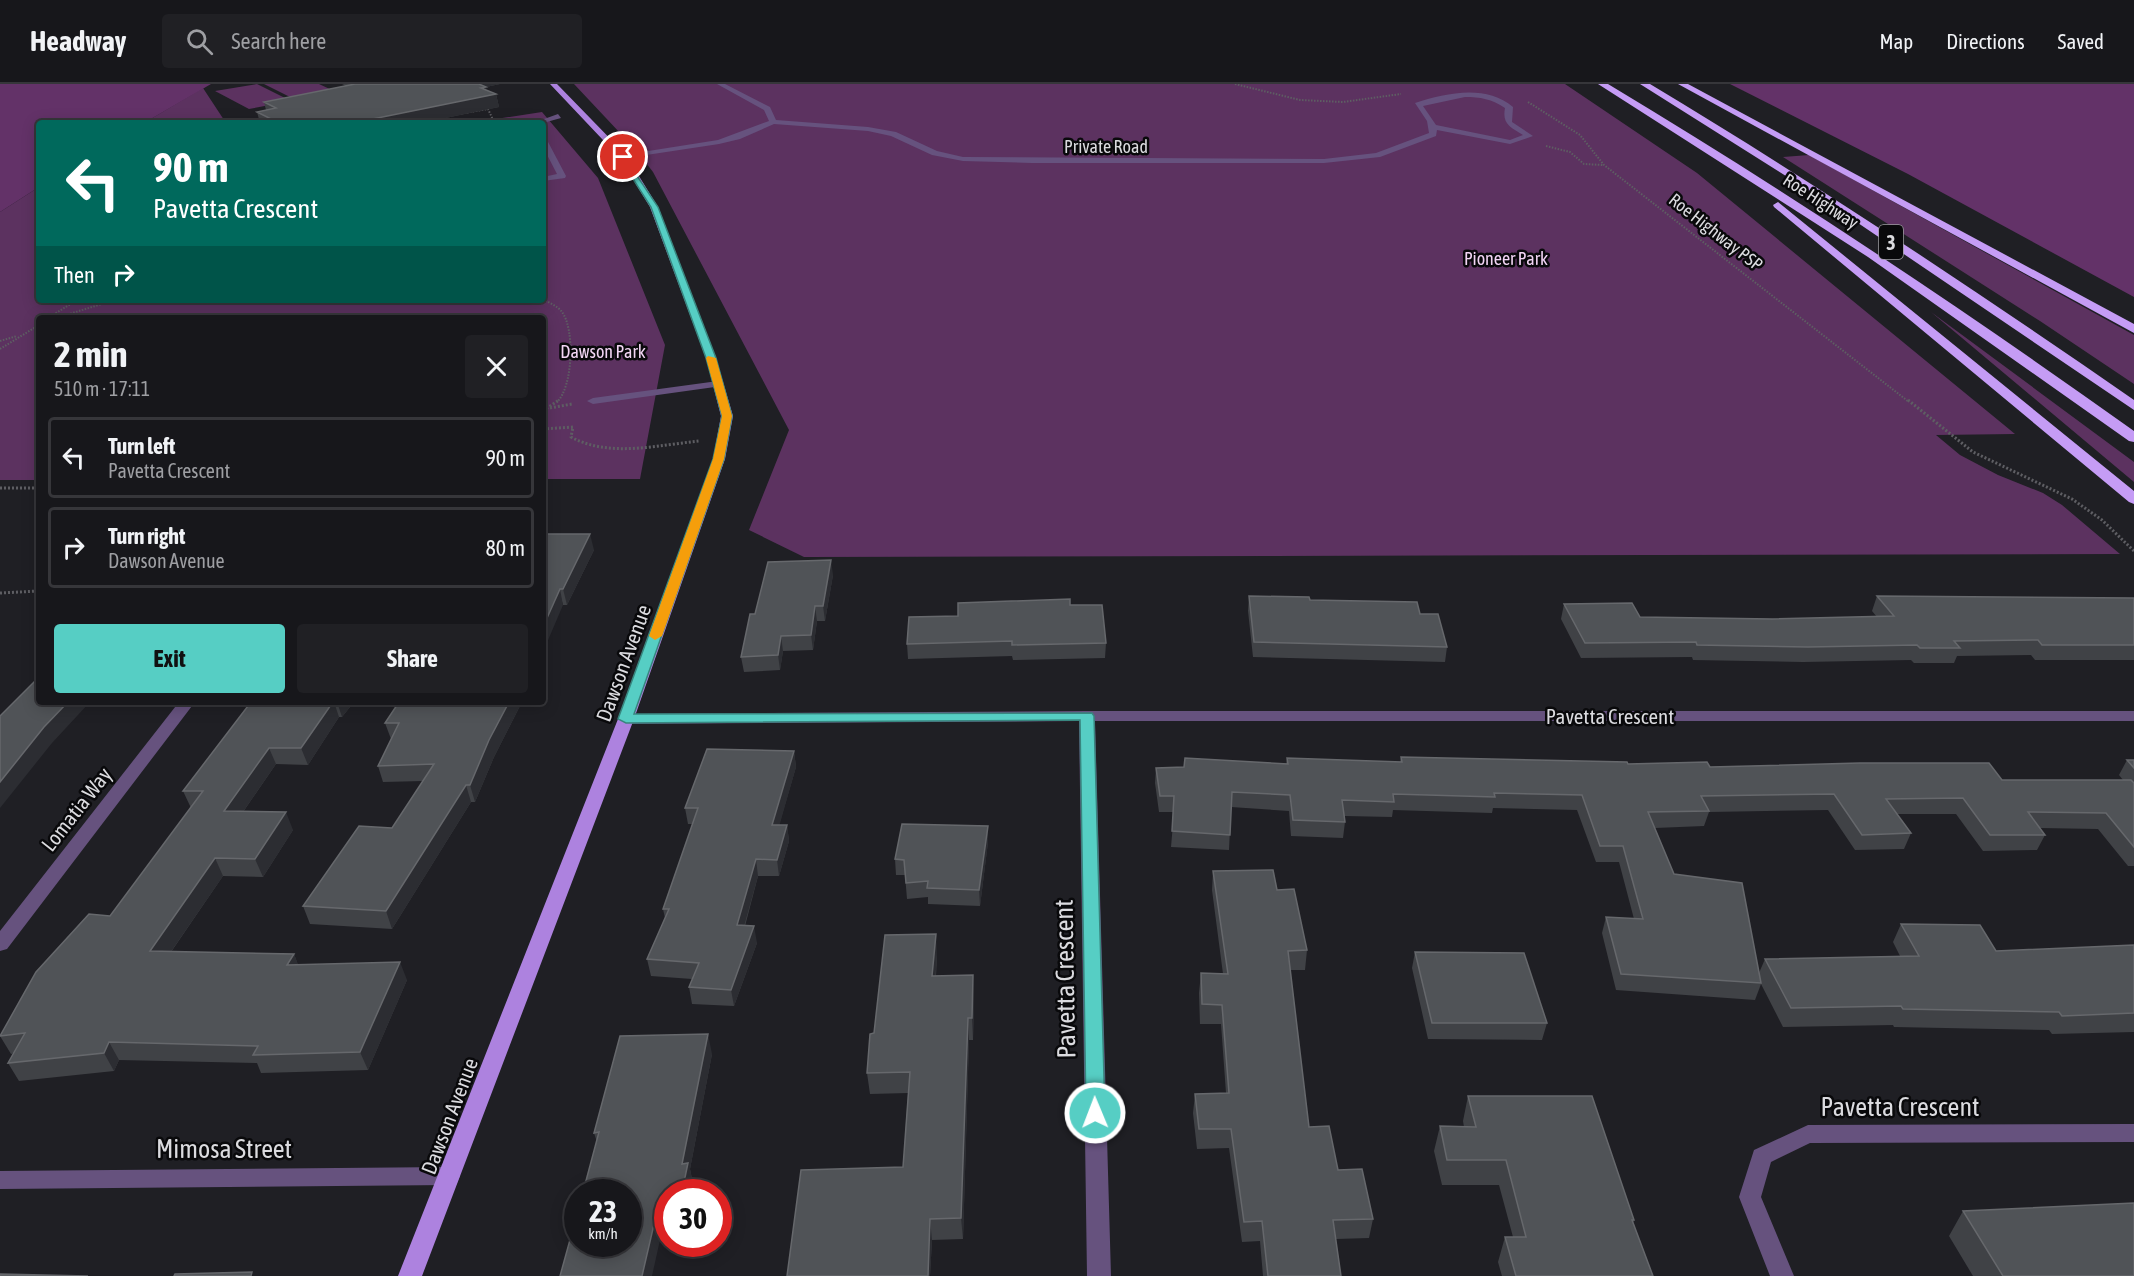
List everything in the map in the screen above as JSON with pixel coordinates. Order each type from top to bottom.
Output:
[{"type":"highway","name":"Roe Highway","points":[[1602,84],[1865,251],[2058,382],[2134,438]]},
{"type":"highway","name":"Roe Highway","points":[[1644,84],[1822,196],[2134,406]]},
{"type":"highway","points":[[1682,84],[2134,329]]},
{"type":"highway","points":[[1734,166],[1809,232],[2000,386],[2134,499]]},
{"type":"main road","name":"Dawson Avenue","points":[[410,1276],[626,719],[719,459],[727,416],[711,358],[654,207],[623,157],[553,84]]},
{"type":"street","points":[[623,157],[717,142],[753,133],[772,122],[767,109],[720,84]]},
{"type":"street","points":[[1451,96],[1479,96],[1496,99],[1509,107],[1507,117],[1509,123],[1529,136],[1521,140],[1496,141],[1433,127],[1433,120],[1418,105],[1451,96]]},
{"type":"street","points":[[546,120],[558,116]]},
{"type":"street","name":"Private Road","points":[[772,122],[868,129],[893,134],[935,153],[963,159],[1032,161],[1324,161],[1377,155],[1422,140],[1433,134],[1433,127]]},
{"type":"street","points":[[546,146],[562,176],[546,179]]},
{"type":"street","points":[[593,401],[718,384]]},
{"type":"street","name":"Lomatia Way","points":[[0,944],[185,705]]},
{"type":"street","name":"Pavetta Crescent","points":[[626,719],[1087,716],[2134,716]]},
{"type":"street","name":"Pavetta Crescent","points":[[1087,716],[1099,1276]]},
{"type":"street","name":"Pavetta Crescent","points":[[1782,1276],[1750,1197],[1762,1156],[1808,1134],[2134,1133]]},
{"type":"street","name":"Mimosa Street","points":[[0,1180],[449,1176]]},
{"type":"path","points":[[1235,84],[1300,100],[1343,102],[1408,92]]},
{"type":"path","name":"Roe Highway PSP","points":[[1525,100],[1535,104],[1580,135],[1604,165],[1973,452],[2072,499],[2102,520],[2134,550]]},
{"type":"path","points":[[451,114],[464,115],[488,109],[493,120]]},
{"type":"path","points":[[1521,140],[1566,150],[1582,164],[1604,165]]},
{"type":"path","points":[[546,301],[562,312],[568,330],[570,350],[565,390],[560,400],[546,409]]},
{"type":"path","points":[[53,315],[72,303]]},
{"type":"path","points":[[66,315],[106,303]]},
{"type":"path","points":[[0,349],[36,327]]},
{"type":"path","points":[[0,341],[27,332]]},
{"type":"path","points":[[546,429],[573,427],[571,437],[582,444],[612,447],[701,441]]},
{"type":"path","points":[[0,489],[36,488]]},
{"type":"path","points":[[0,593],[36,591]]},
{"type":"green space","points":[[257,84],[291,101],[249,109],[215,91]]},
{"type":"green space","points":[[264,84],[319,84],[336,92],[296,100]]},
{"type":"green space","name":"Pioneer Park","points":[[574,84],[1565,84],[1697,173],[2015,434],[1936,435],[1960,455],[1998,475],[2043,493],[2062,505],[2120,554],[804,557],[749,530],[789,430],[653,172],[636,150]]},
{"type":"green space","points":[[203,88],[224,120],[149,120]]},
{"type":"green space","name":"Dawson Park","points":[[542,112],[598,178],[665,345],[640,479],[546,479],[546,315],[36,315],[36,480],[0,480],[0,212],[36,189],[36,303],[546,303],[546,120],[494,120]]},
{"type":"green space","points":[[1809,155],[2134,335],[2134,384],[2040,321],[1783,157]]},
{"type":"green space","points":[[1931,312],[2134,462],[2134,482]]},
{"type":"shaded area","points":[[0,84],[211,84],[149,120],[36,120],[36,189],[0,212]]},
{"type":"shaded area","points":[[1730,84],[2134,84],[2134,297],[1908,174]]},
{"type":"building","points":[[355,84],[479,84],[486,87],[481,88],[496,94],[368,120],[273,120],[257,112],[276,108],[264,102]]},
{"type":"building","points":[[546,534],[590,534],[563,589],[560,589],[546,620]]},
{"type":"building","points":[[831,560],[823,606],[815,606],[811,635],[781,636],[778,655],[741,657],[750,614],[755,614],[768,562]]},
{"type":"building","points":[[1249,596],[1309,597],[1310,600],[1417,602],[1420,614],[1438,614],[1447,647],[1254,642]]},
{"type":"building","points":[[1877,596],[2134,598],[2134,645],[2042,645],[2038,640],[1954,641],[1960,648],[1920,648],[1917,645],[1808,647],[1697,645],[1696,642],[1585,643],[1564,604],[1632,603],[1640,617],[1772,619],[1894,616]]},
{"type":"building","points":[[1070,599],[1070,605],[1102,605],[1106,643],[1012,645],[1012,641],[907,644],[909,617],[958,616],[958,603]]},
{"type":"building","points":[[36,680],[36,705],[65,705],[44,727],[0,782],[0,716]]},
{"type":"building","points":[[249,705],[331,705],[301,748],[269,748],[224,811],[286,812],[255,859],[215,858],[150,951],[294,954],[287,965],[400,962],[360,1052],[253,1055],[258,1046],[109,1042],[104,1053],[8,1063],[25,1033],[0,1036],[36,972],[89,914],[110,916],[203,791],[183,791]]},
{"type":"building","points":[[397,705],[507,705],[489,740],[470,785],[466,785],[386,911],[303,906],[359,826],[392,828],[434,764],[378,766],[399,723],[385,723]]},
{"type":"building","points":[[707,749],[794,751],[772,825],[787,825],[777,860],[756,859],[737,925],[754,926],[731,990],[689,987],[699,963],[647,959],[669,909],[663,909],[698,808],[685,808]]},
{"type":"building","points":[[1401,757],[1627,762],[1628,764],[1707,762],[1710,767],[1860,763],[1989,763],[2002,780],[2131,780],[2134,783],[2134,847],[2106,813],[2028,812],[2045,835],[1990,835],[1963,798],[1886,799],[1911,833],[1862,835],[1834,794],[1701,796],[1709,811],[1648,812],[1674,874],[1742,883],[1761,983],[1621,974],[1606,917],[1643,919],[1623,846],[1600,846],[1582,795],[1494,793],[1495,797],[1393,794],[1394,802],[1342,800],[1345,822],[1293,820],[1290,795],[1232,792],[1230,835],[1172,831],[1174,796],[1160,796],[1156,768],[1184,767],[1185,758],[1288,764],[1287,758],[1402,762]]},
{"type":"building","points":[[2127,760],[2134,760],[2134,768]]},
{"type":"building","points":[[902,824],[988,826],[979,890],[927,888],[928,881],[906,883],[904,860],[895,859]]},
{"type":"building","points":[[1273,870],[1277,890],[1294,889],[1307,950],[1288,951],[1309,1127],[1329,1126],[1338,1170],[1362,1169],[1373,1219],[1333,1220],[1341,1276],[1268,1276],[1262,1221],[1244,1222],[1231,1129],[1199,1129],[1195,1094],[1229,1093],[1222,1005],[1202,1004],[1201,973],[1228,974],[1213,871]]},
{"type":"building","points":[[1901,924],[1980,925],[1996,951],[2134,945],[2134,1013],[2062,1016],[2059,1012],[1903,1009],[1901,1006],[1791,1008],[1765,959],[1919,956]]},
{"type":"building","points":[[936,934],[932,976],[973,975],[972,1018],[968,1018],[961,1218],[930,1219],[928,1276],[787,1276],[801,1170],[903,1167],[910,1072],[867,1073],[870,1034],[874,1033],[885,935]]},
{"type":"building","points":[[1415,952],[1524,953],[1547,1023],[1432,1023]]},
{"type":"building","points":[[708,1034],[682,1164],[688,1163],[685,1179],[654,1179],[654,1224],[642,1276],[560,1276],[565,1257],[642,1257],[642,1179],[586,1179],[599,1132],[594,1133],[620,1036]]},
{"type":"building","points":[[1468,1096],[1592,1096],[1634,1220],[1632,1220],[1653,1276],[1516,1276],[1505,1237],[1526,1237],[1506,1160],[1447,1160],[1440,1126],[1476,1127]]},
{"type":"building","points":[[2134,1203],[2134,1276],[2003,1276],[1963,1211]]},
{"type":"building","points":[[252,1272],[251,1276],[174,1276],[175,1274]]},
{"type":"building","points":[[0,1274],[88,1276],[0,1276]]},
{"type":"slow traffic","points":[[655,636],[719,459],[727,416],[711,358]]},
{"type":"route","points":[[623,157],[654,207],[711,358],[727,416],[719,459],[626,719],[1087,716],[1095,1113]]}]
